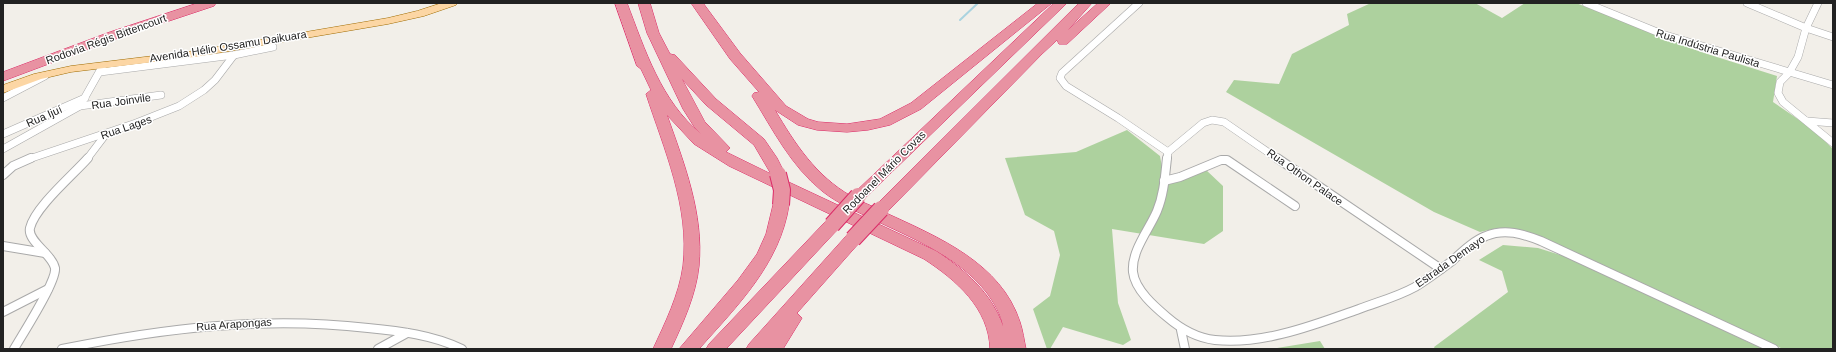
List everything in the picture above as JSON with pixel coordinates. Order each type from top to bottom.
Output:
[{"type":"highway","name":"Rodovia Régis Bittencourt","points":[[3,79],[120,28],[196,3]]},
{"type":"highway","name":"Rodovia Régis Bittencourt","points":[[3,79],[114,35],[210,3]]},
{"type":"highway","points":[[621,3],[642,57],[687,203],[691,231],[691,266],[685,291],[673,326],[662,349]]},
{"type":"highway","points":[[644,3],[648,20],[678,89],[700,125],[726,150],[773,176],[930,255],[952,269],[969,284],[980,298],[996,330],[999,349]]},
{"type":"highway","points":[[697,3],[735,56],[769,98],[780,109],[803,122],[830,128],[868,126],[885,122],[916,106],[1046,3]]},
{"type":"highway","name":"Rodoanel Mário Covas","points":[[715,349],[858,196],[1061,3]]},
{"type":"highway","points":[[755,349],[881,209],[1086,3]]},
{"type":"highway","points":[[943,146],[997,101],[1105,3]]},
{"type":"highway","points":[[659,45],[711,102],[759,142],[770,158],[773,176],[782,190],[777,225],[771,244],[761,260],[719,315],[688,349]]},
{"type":"highway","points":[[735,56],[785,138],[812,174],[824,185],[851,202],[935,243],[960,258],[981,274],[1005,304],[1012,320],[1017,349]]},
{"type":"highway","points":[[642,57],[662,98],[683,125],[717,154],[734,164],[773,176]]},
{"type":"highway","points":[[774,349],[785,330],[831,265]]},
{"type":"main road","name":"Avenida Hélio Ossamu Daikuara","points":[[3,79],[27,80],[52,73],[193,57],[399,19],[452,3]]},
{"type":"street","points":[[1139,3],[1062,73],[1060,78],[1066,86],[1118,118],[1168,152]]},
{"type":"street","name":"Rua Indústria Paulista","points":[[1586,3],[1662,34],[1833,86]]},
{"type":"street","points":[[1747,3],[1806,28],[1833,37]]},
{"type":"street","points":[[1818,3],[1806,28],[1798,57],[1789,72],[1780,82],[1778,93],[1779,98],[1833,143]]},
{"type":"street","points":[[193,57],[234,55],[273,47]]},
{"type":"street","name":"Rua Lages","points":[[3,175],[11,168],[30,159],[170,111],[191,100],[218,79],[234,55]]},
{"type":"street","points":[[3,149],[80,106],[102,68]]},
{"type":"street","points":[[3,98],[52,73]]},
{"type":"street","name":"Rua Joinvile","points":[[80,106],[161,95]]},
{"type":"street","name":"Rua Ijuí","points":[[3,134],[85,98]]},
{"type":"street","name":"Rua Othon Palace","points":[[1168,152],[1203,123],[1212,120],[1224,122],[1442,269]]},
{"type":"street","points":[[1807,121],[1833,123]]},
{"type":"street","points":[[14,349],[54,276],[52,261],[30,234],[32,222],[35,215],[87,158],[106,134]]},
{"type":"street","name":"Estrada Demayo","points":[[1168,152],[1160,202],[1154,219],[1136,253],[1133,274],[1140,287],[1164,315],[1181,330],[1203,337],[1226,340],[1255,338],[1295,329],[1397,295],[1413,288],[1442,269],[1485,236],[1501,232],[1520,234],[1541,241],[1774,349]]},
{"type":"street","points":[[1164,181],[1180,177],[1221,160],[1227,160],[1295,206]]},
{"type":"street","points":[[3,246],[45,253]]},
{"type":"street","points":[[3,312],[48,289]]},
{"type":"street","name":"Rua Arapongas","points":[[62,349],[100,340],[155,332],[248,322],[315,322],[407,333],[441,340],[462,349]]},
{"type":"street","points":[[1181,330],[1184,349]]},
{"type":"street","points":[[378,349],[407,333]]},
{"type":"green space","points":[[1371,3],[1475,3],[1502,18],[1525,3],[1576,3],[1701,52],[1777,76],[1773,102],[1814,130],[1833,149],[1833,349],[1783,349],[1508,228],[1498,228],[1480,232],[1434,212],[1226,92],[1234,80],[1279,84],[1292,54],[1349,25],[1347,14]]},
{"type":"green space","points":[[1127,130],[1160,156],[1164,178],[1205,169],[1223,186],[1223,231],[1204,244],[1112,229],[1118,303],[1131,340],[1123,345],[1063,327],[1050,349],[1047,349],[1033,309],[1050,296],[1060,255],[1054,231],[1025,215],[1005,158],[1076,152]]},
{"type":"green space","points":[[1503,245],[1538,248],[1570,258],[1763,349],[1435,349],[1434,347],[1508,292],[1502,271],[1479,260]]},
{"type":"green space","points":[[1320,341],[1325,349],[1277,348]]},
{"type":"waterway","points":[[960,20],[978,3]]}]
